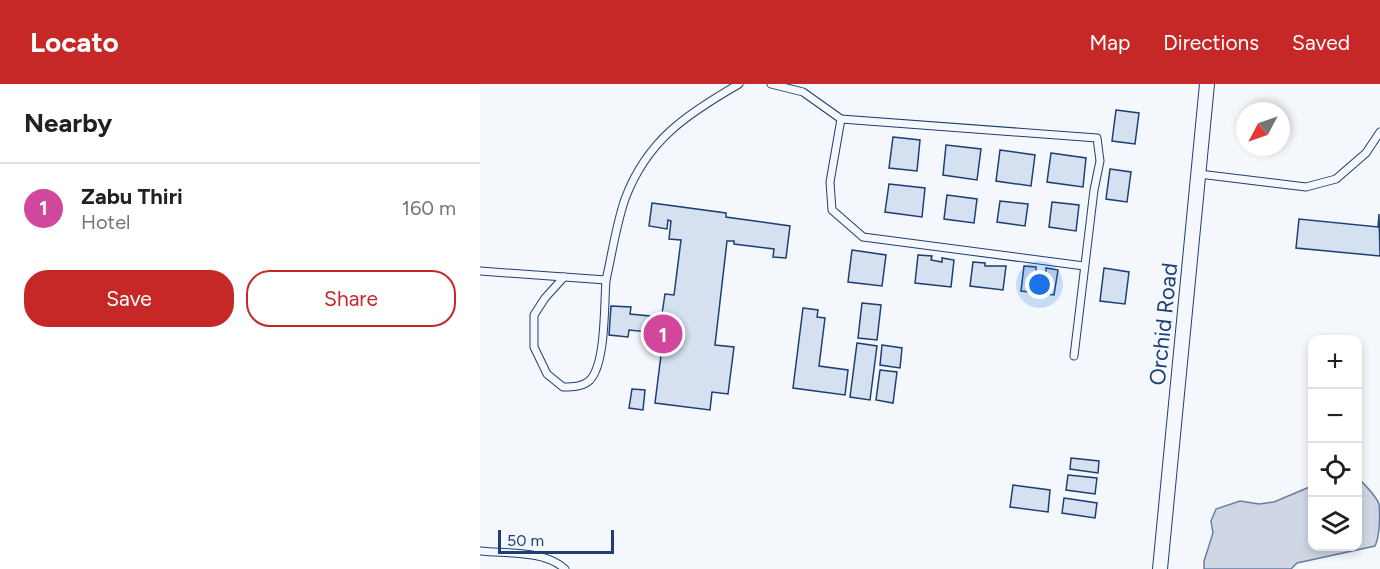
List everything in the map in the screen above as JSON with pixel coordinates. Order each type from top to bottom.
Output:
[{"type":"street","name":"Orchid Road","points":[[1160,569],[1208,84]]},
{"type":"lane","points":[[564,277],[544,298],[534,315],[534,347],[547,374],[563,387],[579,386],[589,381],[600,363],[606,280],[625,200],[641,165],[664,136],[696,109],[740,84]]},
{"type":"lane","points":[[771,84],[803,88],[841,120],[1097,138],[1100,161],[1094,190],[1074,356]]},
{"type":"lane","points":[[841,120],[830,182],[832,210],[863,237],[1084,266]]},
{"type":"lane","points":[[1199,174],[1306,187],[1336,179],[1366,153],[1380,132]]},
{"type":"lane","points":[[480,271],[606,280]]},
{"type":"lane","points":[[480,552],[540,556],[555,560],[565,569]]},
{"type":"shaded area","points":[[1362,482],[1379,504],[1379,531],[1375,546],[1362,549]]},
{"type":"shaded area","points":[[1308,488],[1308,551],[1352,551],[1297,563],[1291,569],[1204,569],[1204,561],[1213,533],[1211,521],[1216,509],[1240,501],[1259,504],[1274,502]]},
{"type":"building","points":[[1116,110],[1139,113],[1135,144],[1112,141]]},
{"type":"building","points":[[893,137],[920,140],[917,171],[889,168]]},
{"type":"building","points":[[946,145],[981,149],[977,180],[943,175]]},
{"type":"building","points":[[1000,150],[1035,155],[1031,186],[996,181]]},
{"type":"building","points":[[1051,153],[1086,158],[1083,187],[1047,182]]},
{"type":"building","points":[[1110,169],[1131,172],[1127,202],[1106,199]]},
{"type":"building","points":[[889,184],[925,188],[922,217],[885,212]]},
{"type":"building","points":[[947,195],[977,199],[974,223],[944,219]]},
{"type":"building","points":[[1000,201],[1028,204],[1025,226],[997,222]]},
{"type":"building","points":[[1052,202],[1079,205],[1076,231],[1049,227]]},
{"type":"building","points":[[652,203],[726,213],[726,217],[790,226],[786,258],[773,257],[774,249],[727,241],[715,345],[734,347],[728,394],[712,392],[710,410],[655,403],[661,355],[656,354],[665,294],[674,295],[681,240],[669,239],[671,221],[668,220],[667,229],[649,226]]},
{"type":"building","points":[[1379,214],[1380,256],[1296,248],[1299,219],[1378,227]]},
{"type":"building","points":[[852,250],[886,255],[882,286],[848,282]]},
{"type":"building","points":[[918,255],[932,256],[931,260],[942,262],[942,258],[954,260],[951,287],[915,283]]},
{"type":"building","points":[[973,262],[985,263],[985,266],[1006,266],[1003,290],[970,286]]},
{"type":"building","points":[[1024,266],[1036,267],[1036,271],[1046,272],[1046,268],[1058,270],[1054,295],[1021,291]]},
{"type":"building","points":[[1104,268],[1129,272],[1125,304],[1100,301]]},
{"type":"building","points":[[862,303],[881,305],[877,340],[858,338]]},
{"type":"building","points":[[611,306],[631,307],[630,314],[660,317],[659,333],[629,330],[628,337],[609,335]]},
{"type":"building","points":[[803,308],[818,310],[817,317],[825,318],[819,366],[848,370],[845,395],[793,388]]},
{"type":"building","points":[[857,343],[877,346],[870,400],[850,397]]},
{"type":"building","points":[[882,345],[902,348],[900,368],[880,365]]},
{"type":"building","points":[[880,370],[897,372],[893,403],[876,400]]},
{"type":"building","points":[[632,389],[645,390],[643,410],[629,408]]},
{"type":"building","points":[[1071,458],[1099,461],[1098,473],[1070,469]]},
{"type":"building","points":[[1068,475],[1097,478],[1095,494],[1066,490]]},
{"type":"building","points":[[1013,485],[1050,490],[1048,512],[1010,507]]},
{"type":"building","points":[[1064,498],[1097,503],[1095,518],[1062,513]]},
{"type":"place","name":"Zabu Thiri","points":[[663,334]]}]
